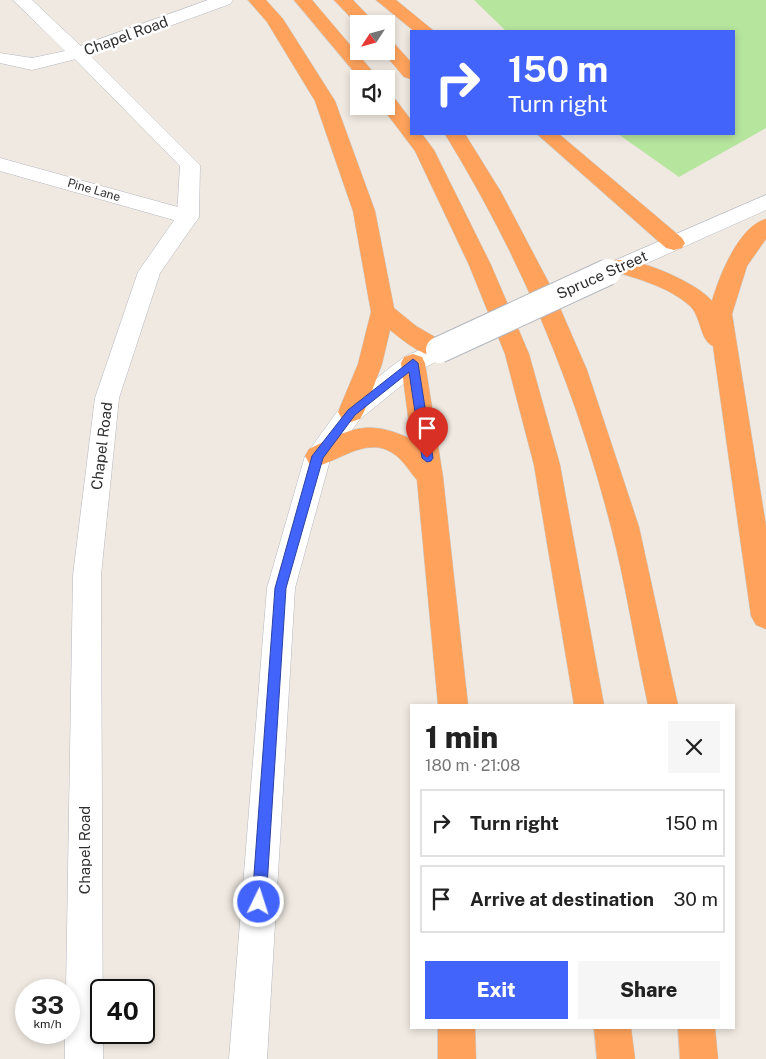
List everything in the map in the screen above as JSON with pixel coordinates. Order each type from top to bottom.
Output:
[{"type":"highway","points":[[257,0],[274,19],[325,101],[364,211],[384,312],[370,364],[351,412]]},
{"type":"highway","points":[[303,0],[362,70]]},
{"type":"highway","points":[[343,0],[358,15]]},
{"type":"highway","points":[[385,0],[424,30]]},
{"type":"highway","points":[[395,55],[410,72]]},
{"type":"highway","points":[[395,111],[410,130]]},
{"type":"highway","points":[[413,135],[424,150],[480,265],[517,354],[547,466],[589,704]]},
{"type":"highway","points":[[456,135],[491,192],[534,276],[575,370],[625,527],[663,704]]},
{"type":"highway","points":[[549,135],[674,243]]},
{"type":"highway","points":[[766,226],[745,248],[729,278],[720,314],[766,616]]},
{"type":"highway","points":[[614,269],[659,279],[677,287],[700,302],[708,315],[727,359]]},
{"type":"highway","points":[[384,312],[408,332],[426,356],[430,477],[453,704]]},
{"type":"highway","points":[[318,456],[356,438],[384,438],[404,447],[430,477]]},
{"type":"highway","points":[[457,1059],[458,1029]]},
{"type":"highway","points":[[614,1029],[616,1059]]},
{"type":"highway","points":[[697,1029],[699,1059]]},
{"type":"street","points":[[22,0],[78,53]]},
{"type":"street","name":"Chapel Road","points":[[84,1059],[87,575],[107,398],[149,272],[188,216],[190,165],[78,53],[224,0]]},
{"type":"street","points":[[0,58],[32,64],[78,53]]},
{"type":"street","name":"Pine Lane","points":[[0,164],[188,216]]},
{"type":"street","name":"Spruce Street","points":[[248,1059],[280,588],[318,456],[351,412],[426,356],[614,269],[766,202]]},
{"type":"green space","points":[[474,0],[766,0],[766,128],[679,177],[619,135],[735,135],[735,30],[505,30]]},
{"type":"route","points":[[259,902],[280,588],[318,456],[351,412],[413,363],[427,458]]}]
